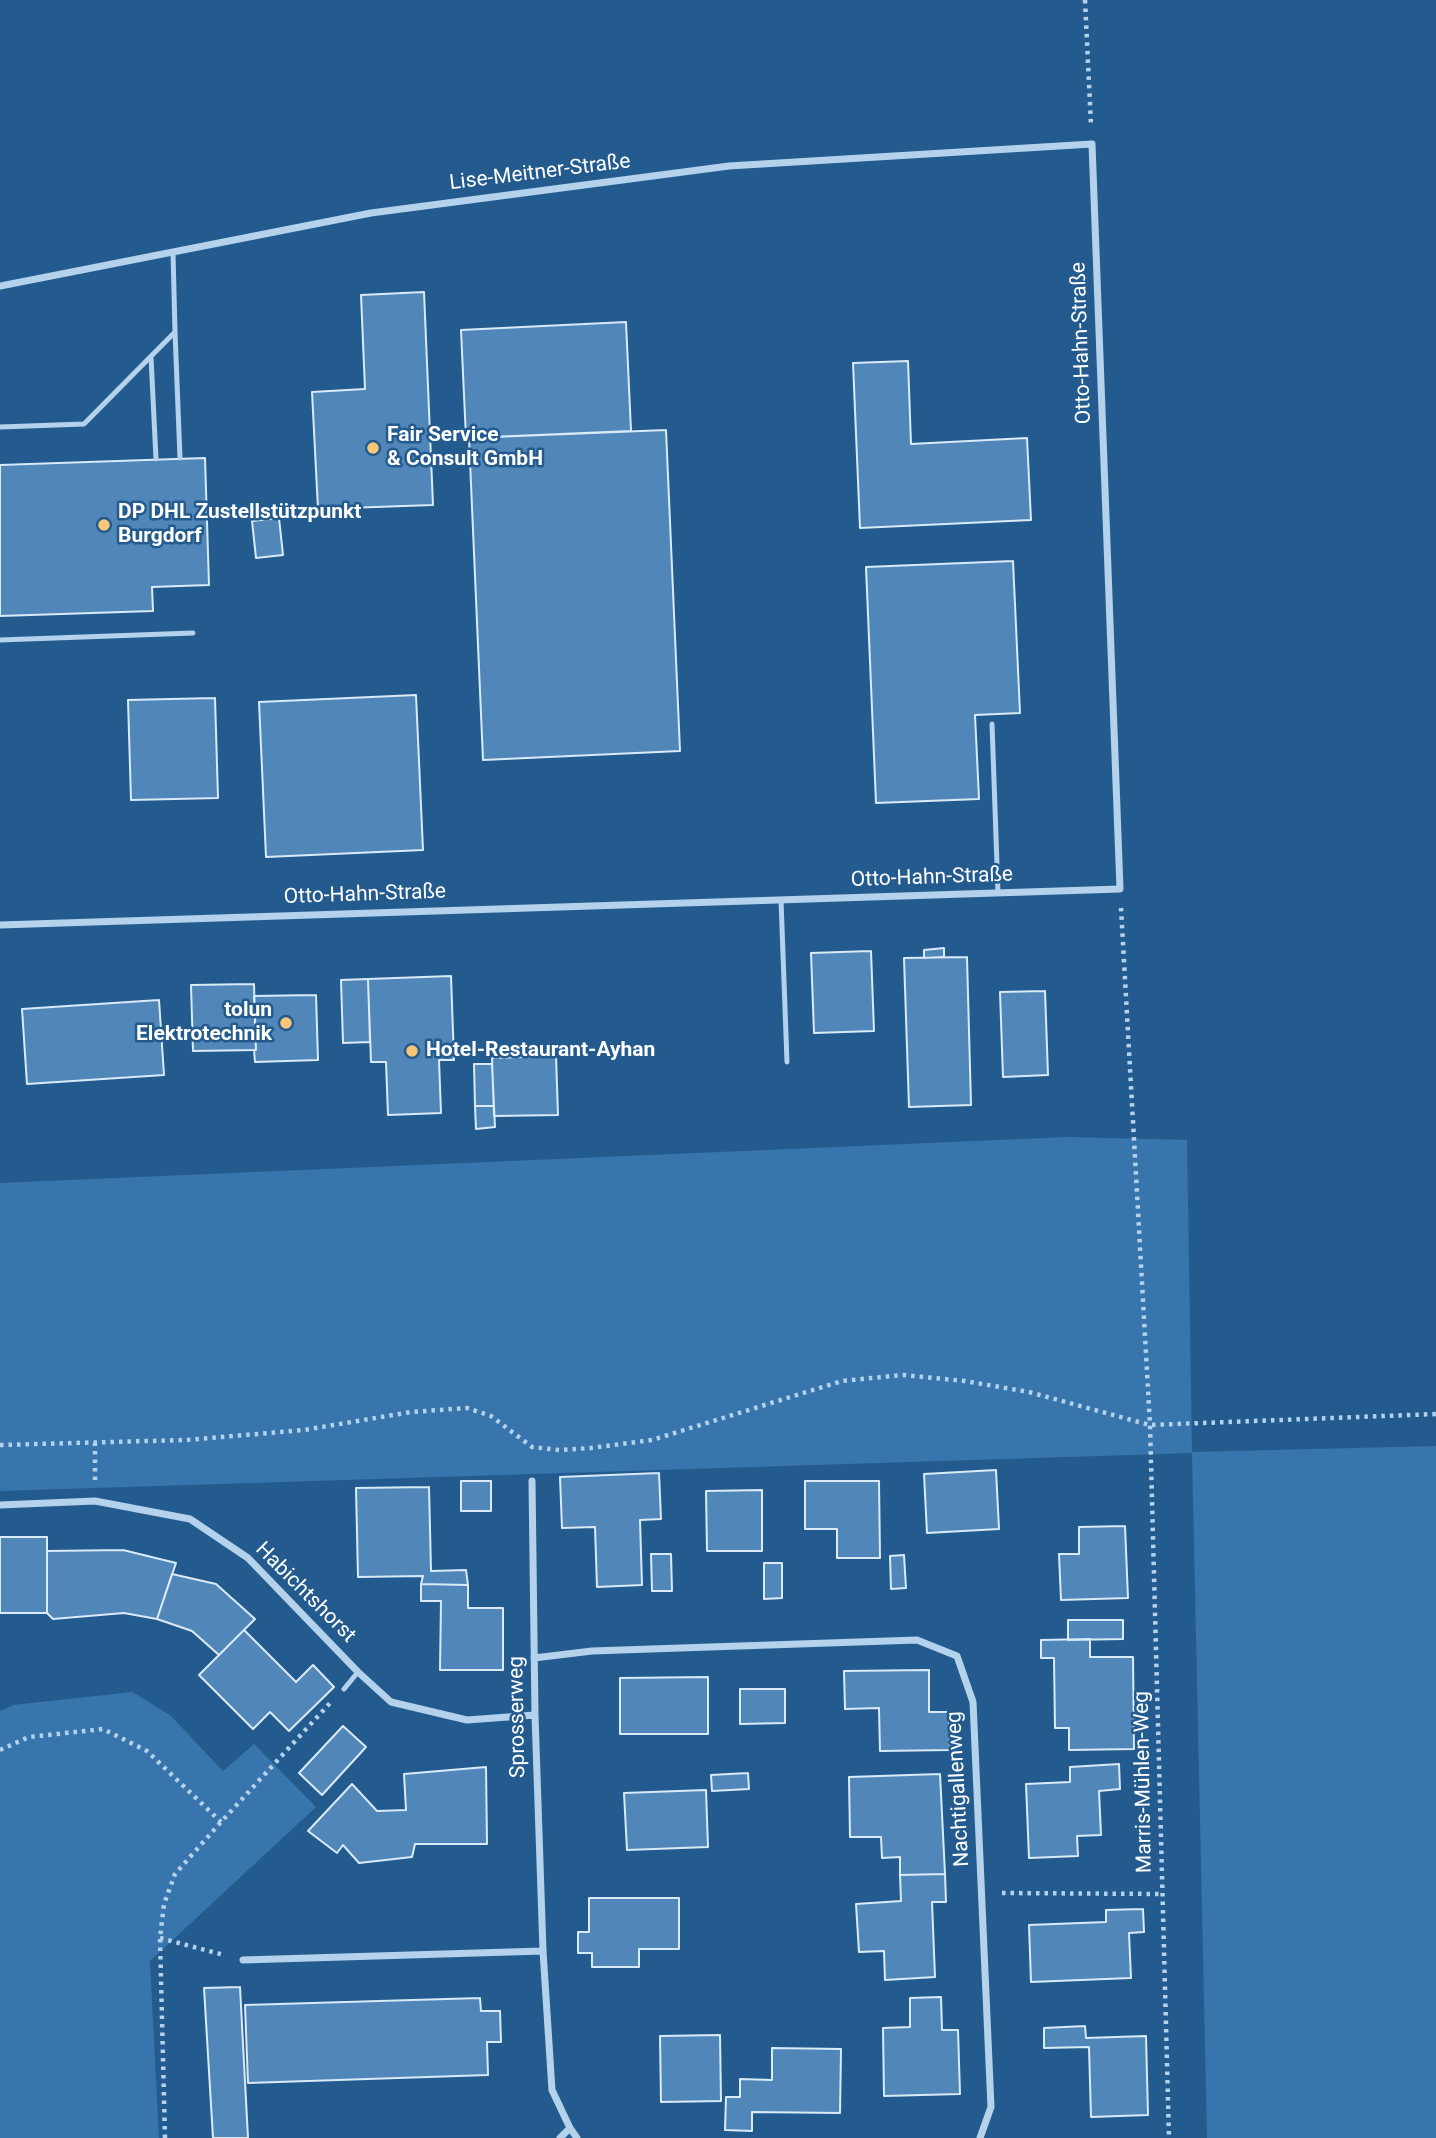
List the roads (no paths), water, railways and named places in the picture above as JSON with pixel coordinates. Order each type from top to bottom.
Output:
[{"type":"street","name":"Lise-Meitner-Straße","points":[[0,286],[371,213],[729,166],[1091,144]]},
{"type":"street","name":"Otto-Hahn-Straße","points":[[0,925],[1120,889],[1091,144]]},
{"type":"street","name":"Sprosserweg","points":[[532,1481],[535,1715],[543,1951],[552,2090],[577,2138]]},
{"type":"street","name":"Habichtshorst","points":[[0,1504],[95,1501],[190,1519],[248,1558],[358,1672],[391,1702],[467,1720],[535,1715]]},
{"type":"street","name":"Nachtigallenweg","points":[[534,1658],[592,1651],[917,1640],[957,1656],[972,1702],[991,2107],[980,2138]]},
{"type":"street","points":[[243,1960],[543,1951]]},
{"type":"street","points":[[560,2138],[570,2127]]},
{"type":"lane","points":[[173,252],[180,458]]},
{"type":"lane","points":[[0,427],[84,424],[175,332]]},
{"type":"lane","points":[[151,356],[156,460]]},
{"type":"lane","points":[[0,639],[193,633]]},
{"type":"lane","points":[[992,724],[998,893]]},
{"type":"lane","points":[[781,900],[787,1062]]},
{"type":"lane","points":[[344,1689],[358,1672]]},
{"type":"place","name":"Fair Service & Consult GmbH","points":[[373,448]]},
{"type":"place","name":"DP DHL Zustellstützpunkt Burgdorf","points":[[104,525]]},
{"type":"place","name":"tolun Elektrotechnik","points":[[286,1023]]},
{"type":"place","name":"Hotel-Restaurant-Ayhan","points":[[412,1051]]}]
